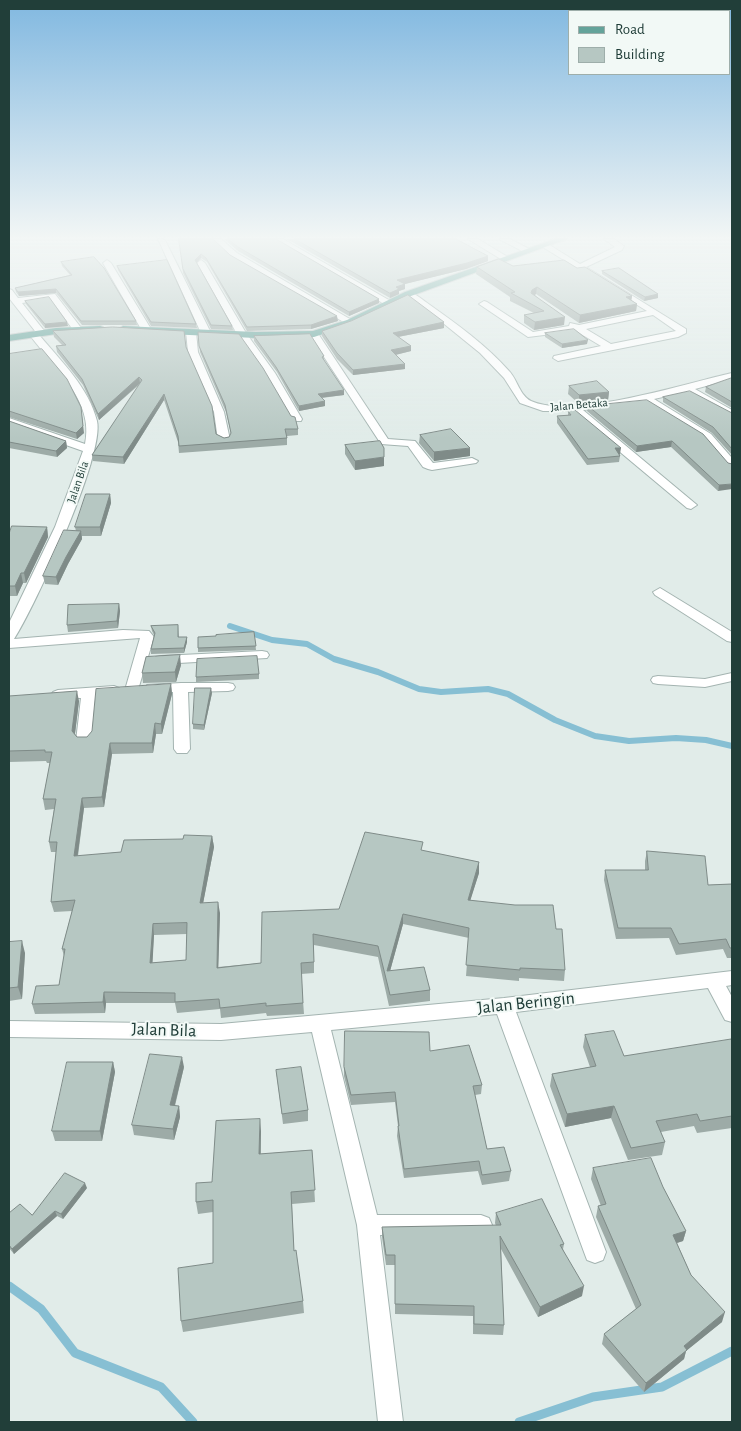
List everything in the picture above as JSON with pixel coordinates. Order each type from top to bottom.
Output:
[{"type":"main road","points":[[9,338],[77,329],[146,329],[280,336],[314,334],[350,322],[383,306]]},
{"type":"street","name":"Jalan Bila","points":[[9,637],[52,548],[78,488],[93,432],[88,409],[81,396],[18,306]]},
{"type":"street","points":[[59,306],[77,329]]},
{"type":"street","points":[[132,306],[146,329]]},
{"type":"street","points":[[193,306],[206,333]]},
{"type":"street","points":[[226,306],[242,334],[270,373],[297,419]]},
{"type":"street","points":[[322,306],[350,322]]},
{"type":"street","name":"Jalan Betaka","points":[[424,306],[454,328],[508,374],[520,396],[529,405],[546,408],[574,408],[646,398],[732,376]]},
{"type":"street","points":[[487,306],[531,336],[655,312]]},
{"type":"street","points":[[558,358],[682,333],[682,328],[645,306]]},
{"type":"street","points":[[561,316],[610,348]]},
{"type":"street","points":[[191,332],[193,352],[219,412],[224,440]]},
{"type":"street","points":[[314,334],[385,442],[412,443],[427,465],[432,467],[472,461]]},
{"type":"street","points":[[687,389],[732,414]]},
{"type":"street","points":[[646,398],[707,436],[732,465]]},
{"type":"street","points":[[574,408],[691,505]]},
{"type":"street","points":[[9,421],[88,449]]},
{"type":"street","points":[[660,592],[732,638]]},
{"type":"street","points":[[9,644],[123,634],[144,634],[147,637],[132,690]]},
{"type":"street","points":[[140,661],[262,655]]},
{"type":"street","points":[[658,680],[705,683],[732,677]]},
{"type":"street","points":[[181,687],[182,749]]},
{"type":"street","points":[[44,696],[181,687],[228,687]]},
{"type":"street","points":[[84,741],[89,693]]},
{"type":"street","name":"Jalan Beringin","points":[[319,1022],[504,1006],[732,978]]},
{"type":"street","points":[[713,980],[732,1014]]},
{"type":"street","points":[[504,1006],[595,1252]]},
{"type":"street","points":[[319,1022],[368,1225],[391,1422]]},
{"type":"street","name":"Jalan Bila","points":[[9,1029],[221,1032],[319,1022]]},
{"type":"street","points":[[368,1225],[481,1225]]},
{"type":"building","points":[[29,306],[55,306],[67,322],[45,324]]},
{"type":"building","points":[[69,306],[127,306],[136,321],[81,321]]},
{"type":"building","points":[[141,306],[188,306],[196,324],[151,322]]},
{"type":"building","points":[[201,306],[221,306],[232,326],[211,325]]},
{"type":"building","points":[[234,306],[319,306],[337,316],[311,325],[247,327]]},
{"type":"building","points":[[338,306],[363,306],[349,312]]},
{"type":"building","points":[[384,306],[422,306],[444,322],[393,333],[411,346],[391,350],[405,364],[353,370],[337,353],[322,331],[351,321]]},
{"type":"building","points":[[534,306],[549,306],[565,317],[535,322],[524,315],[544,311]]},
{"type":"building","points":[[566,306],[628,306],[580,315]]},
{"type":"building","points":[[113,327],[184,331],[186,347],[212,406],[216,434],[224,438],[229,437],[231,433],[225,405],[199,346],[198,332],[239,334],[263,368],[291,416],[295,417],[298,429],[285,429],[287,438],[179,446],[178,436],[164,394],[123,457],[92,455],[142,380],[139,377],[98,414],[82,379],[56,346],[66,345],[53,331]]},
{"type":"building","points":[[574,329],[588,340],[562,344],[545,333]]},
{"type":"building","points":[[310,334],[324,356],[322,357],[344,390],[318,394],[325,401],[299,406],[276,367],[254,336]]},
{"type":"building","points":[[42,349],[67,379],[81,407],[83,426],[76,433],[9,411],[9,354]]},
{"type":"building","points":[[732,378],[732,402],[706,387]]},
{"type":"building","points":[[597,381],[609,392],[579,395],[569,386]]},
{"type":"building","points":[[690,391],[732,413],[732,449],[713,427],[663,397]]},
{"type":"building","points":[[647,400],[703,434],[728,463],[732,464],[732,484],[719,485],[672,441],[637,446],[588,406]]},
{"type":"building","points":[[575,410],[621,448],[615,448],[620,456],[588,459],[557,416],[571,415],[568,411]]},
{"type":"building","points":[[9,421],[66,441],[56,451],[9,442]]},
{"type":"building","points":[[451,429],[470,448],[434,452],[420,435]]},
{"type":"building","points":[[380,441],[384,448],[384,457],[355,461],[345,445]]},
{"type":"building","points":[[86,494],[110,494],[100,527],[75,527]]},
{"type":"building","points":[[12,526],[47,527],[24,573],[21,573],[15,586],[9,586],[9,534]]},
{"type":"building","points":[[64,530],[81,531],[56,577],[43,576]]},
{"type":"building","points":[[119,604],[117,621],[67,625],[68,605]]},
{"type":"building","points":[[178,625],[178,637],[187,637],[184,648],[151,649],[155,633],[151,626]]},
{"type":"building","points":[[254,632],[256,646],[198,648],[198,637]]},
{"type":"building","points":[[180,655],[175,672],[142,673],[146,657]]},
{"type":"building","points":[[257,656],[259,674],[196,677],[197,659]]},
{"type":"building","points":[[171,684],[161,724],[155,723],[152,743],[110,743],[102,797],[82,798],[74,856],[121,852],[124,840],[183,839],[184,835],[212,836],[200,903],[218,902],[217,968],[261,963],[262,912],[339,909],[365,832],[423,842],[421,850],[479,862],[468,900],[515,905],[553,905],[556,929],[562,929],[565,970],[520,968],[520,970],[466,965],[469,928],[403,914],[387,971],[424,967],[430,990],[390,995],[378,946],[313,934],[314,962],[301,963],[303,1003],[266,1006],[266,1003],[220,1008],[219,999],[175,1002],[175,993],[104,992],[103,1002],[32,1004],[36,986],[59,985],[65,949],[62,949],[75,900],[51,902],[57,842],[49,842],[56,799],[43,799],[52,752],[45,752],[45,750],[9,751],[9,696],[77,691],[72,731],[77,737],[87,737],[92,731],[96,689]],"holes":[[[187,923],[186,960],[150,963],[153,924]]]},
{"type":"building","points":[[195,688],[211,688],[204,725],[193,724]]},
{"type":"building","points":[[647,851],[705,856],[708,885],[732,884],[732,948],[730,948],[726,939],[679,944],[671,928],[618,928],[605,870],[648,870]]},
{"type":"building","points":[[22,941],[18,987],[9,988],[9,942]]},
{"type":"building","points":[[345,1031],[429,1032],[430,1051],[469,1045],[482,1085],[473,1086],[487,1149],[504,1147],[511,1171],[482,1175],[479,1161],[404,1169],[395,1092],[351,1095],[344,1067]]},
{"type":"building","points":[[614,1031],[624,1056],[731,1039],[732,1116],[700,1121],[697,1114],[656,1121],[665,1142],[631,1148],[614,1106],[567,1114],[552,1074],[596,1066],[585,1035]]},
{"type":"building","points":[[150,1054],[182,1057],[170,1105],[179,1106],[173,1129],[132,1125]]},
{"type":"building","points":[[67,1062],[113,1062],[100,1131],[52,1131]]},
{"type":"building","points":[[301,1067],[308,1110],[282,1114],[276,1070]]},
{"type":"building","points":[[260,1119],[259,1154],[312,1150],[315,1190],[291,1192],[294,1251],[296,1250],[303,1301],[181,1321],[178,1268],[213,1263],[213,1200],[196,1202],[196,1183],[212,1182],[216,1121]]},
{"type":"building","points":[[651,1158],[663,1187],[686,1231],[673,1235],[691,1275],[725,1312],[684,1346],[687,1350],[646,1383],[604,1334],[641,1305],[598,1206],[606,1204],[593,1168]]},
{"type":"building","points":[[65,1173],[85,1183],[61,1214],[55,1211],[12,1249],[9,1245],[9,1213],[20,1204],[32,1215]]},
{"type":"building","points":[[542,1199],[564,1244],[560,1245],[584,1286],[540,1307],[500,1236],[504,1325],[474,1324],[474,1306],[395,1304],[395,1255],[386,1255],[382,1227],[501,1225],[496,1213]]},
{"type":"waterway","points":[[230,626],[272,640],[307,644],[334,659],[378,672],[419,689],[441,692],[488,689],[508,694],[555,720],[595,736],[629,741],[676,738],[706,740],[732,746]]},
{"type":"waterway","points":[[9,1286],[41,1309],[75,1353],[161,1387],[193,1422]]},
{"type":"waterway","points":[[519,1422],[593,1397],[662,1387],[732,1351]]}]
